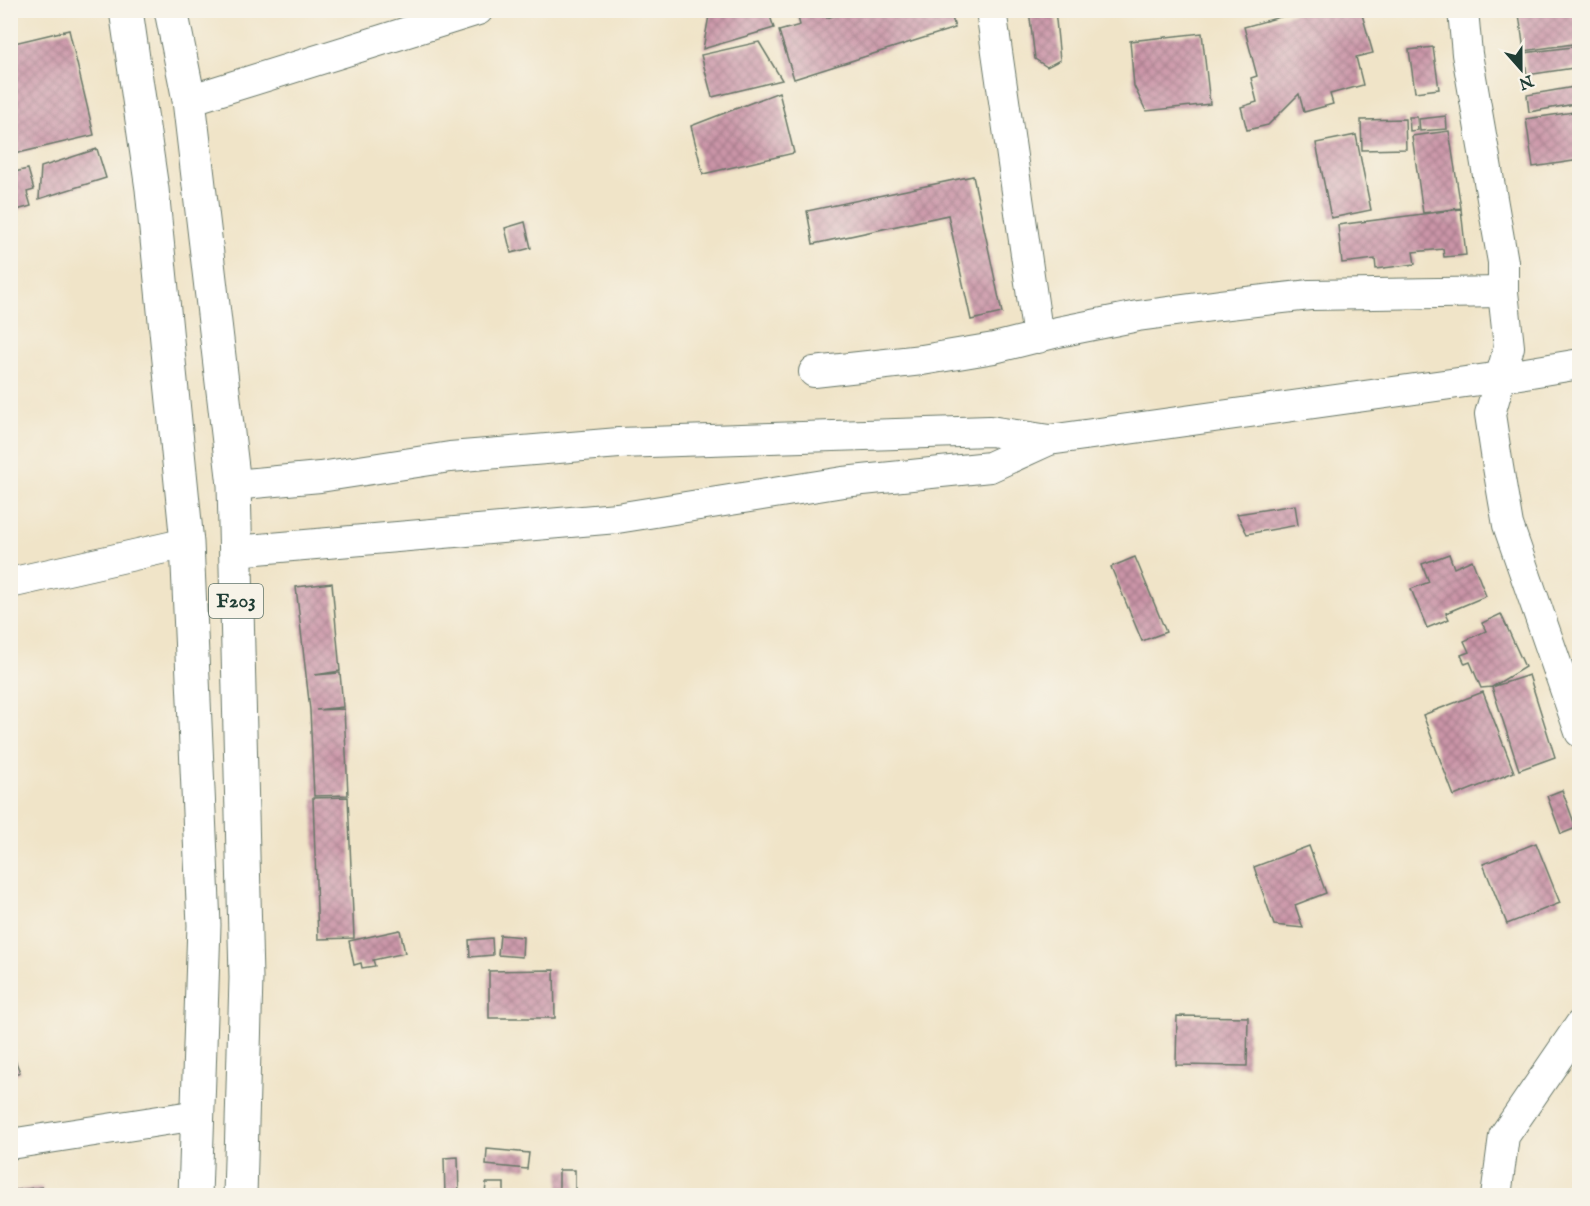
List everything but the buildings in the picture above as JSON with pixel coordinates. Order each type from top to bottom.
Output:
[{"type":"main road","name":"F203","points":[[126,10],[152,189],[187,543],[204,925],[195,1196]]},
{"type":"main road","name":"F203","points":[[171,10],[189,100],[234,485],[246,978],[240,1196]]},
{"type":"street","points":[[189,100],[478,10]]},
{"type":"street","points":[[991,10],[1038,338]]},
{"type":"street","points":[[1463,10],[1467,54],[1503,262],[1503,292],[1509,347],[1490,414],[1508,525],[1580,732]]},
{"type":"street","points":[[814,372],[922,360],[994,348],[1137,316],[1220,305],[1310,295],[1503,292]]},
{"type":"street","points":[[234,485],[321,477],[450,457],[619,443],[990,431],[1049,440],[1501,378],[1580,364]]},
{"type":"street","points":[[235,551],[617,518],[843,482],[990,467],[1049,440]]},
{"type":"street","points":[[10,583],[187,543]]},
{"type":"street","points":[[1496,1196],[1504,1136],[1580,1025]]},
{"type":"street","points":[[10,1144],[198,1116]]}]
